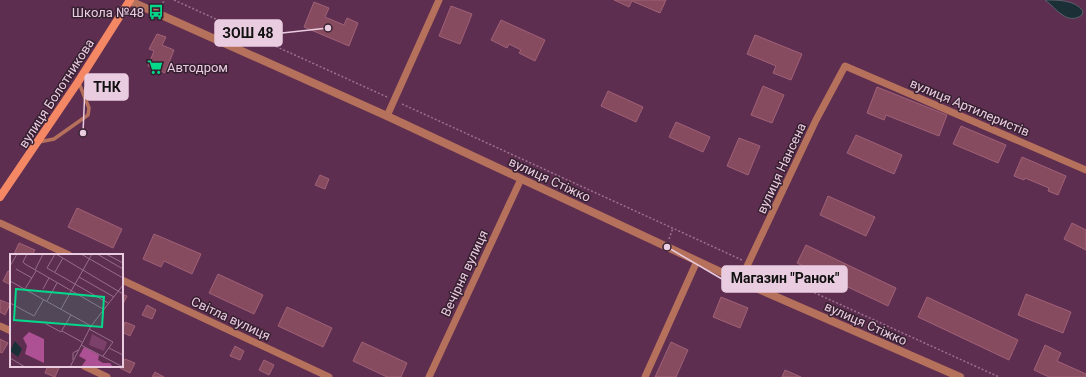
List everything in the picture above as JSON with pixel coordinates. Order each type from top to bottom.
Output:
[{"type":"main road","name":"вулиця Болотникова","points":[[0,198],[78,82],[130,0]]},
{"type":"street","name":"вулиця Стіжко","points":[[130,0],[387,116],[740,281],[960,377]]},
{"type":"street","points":[[387,116],[439,0]]},
{"type":"street","name":"вулиця Артилеристів","points":[[845,66],[1086,170]]},
{"type":"street","name":"вулиця Нансена","points":[[740,281],[816,120],[845,66]]},
{"type":"street","name":"Вечірня вулиця","points":[[429,377],[521,179]]},
{"type":"street","points":[[0,223],[67,254]]},
{"type":"street","points":[[645,377],[697,261]]},
{"type":"street","name":"Світла вулиця","points":[[123,280],[329,377]]},
{"type":"street","points":[[0,326],[10,331]]},
{"type":"street","points":[[86,367],[107,377]]},
{"type":"lane","points":[[38,142],[54,139],[88,115],[90,108],[78,82]]},
{"type":"path","points":[[174,0],[1000,377]]},
{"type":"path","points":[[667,247],[673,228]]},
{"type":"water","points":[[1045,0],[1061,1],[1076,5],[1083,11],[1082,15],[1077,18],[1071,18],[1062,15]]},
{"type":"building","points":[[614,0],[666,0],[660,13],[632,1],[629,7]]},
{"type":"building","points":[[314,2],[329,8],[325,17],[344,25],[347,18],[358,23],[349,46],[304,27]]},
{"type":"building","points":[[451,6],[472,14],[460,44],[439,36]]},
{"type":"building","points":[[501,20],[545,40],[535,61],[519,53],[521,50],[509,44],[507,48],[491,40]]},
{"type":"building","points":[[157,34],[166,37],[162,45],[174,50],[165,73],[148,66],[154,51],[149,49]]},
{"type":"building","points":[[755,35],[802,54],[791,80],[773,73],[776,66],[747,54]]},
{"type":"building","points":[[763,86],[784,95],[772,123],[751,115]]},
{"type":"building","points":[[877,87],[947,115],[939,136],[886,115],[884,120],[867,113]]},
{"type":"building","points":[[608,91],[643,107],[636,122],[601,106]]},
{"type":"building","points":[[676,122],[710,137],[703,152],[669,137]]},
{"type":"building","points":[[961,126],[1006,145],[998,163],[953,144]]},
{"type":"building","points":[[856,135],[902,155],[894,174],[847,153]]},
{"type":"building","points":[[739,138],[760,146],[748,175],[727,166]]},
{"type":"building","points":[[1022,157],[1066,176],[1058,195],[1048,191],[1049,188],[1025,178],[1024,180],[1014,176]]},
{"type":"building","points":[[320,175],[329,179],[325,189],[315,185]]},
{"type":"building","points":[[828,196],[875,217],[866,236],[820,215]]},
{"type":"building","points":[[77,208],[122,229],[113,248],[68,227]]},
{"type":"building","points":[[1072,223],[1086,230],[1086,250],[1064,239]]},
{"type":"building","points":[[154,234],[201,254],[192,274],[164,261],[161,267],[143,259]]},
{"type":"building","points":[[19,243],[35,250],[33,254],[14,254]]},
{"type":"building","points":[[806,245],[896,288],[888,306],[797,263]]},
{"type":"building","points":[[8,271],[10,272],[10,284],[3,281]]},
{"type":"building","points":[[218,274],[263,295],[254,314],[209,293]]},
{"type":"building","points":[[123,294],[127,296],[123,304]]},
{"type":"building","points":[[1026,294],[1071,312],[1063,333],[1018,315]]},
{"type":"building","points":[[721,297],[748,308],[740,328],[713,317]]},
{"type":"building","points":[[927,297],[1018,340],[1009,360],[918,317]]},
{"type":"building","points":[[0,300],[10,304],[5,315],[0,312]]},
{"type":"building","points":[[147,305],[156,310],[152,319],[142,315]]},
{"type":"building","points":[[287,307],[332,328],[323,347],[278,326]]},
{"type":"building","points":[[125,322],[135,326],[130,336],[123,332]]},
{"type":"building","points":[[0,339],[8,343],[2,353],[0,352]]},
{"type":"building","points":[[362,342],[407,363],[401,377],[387,377],[353,361]]},
{"type":"building","points":[[671,342],[688,350],[676,377],[655,377]]},
{"type":"building","points":[[1045,345],[1061,353],[1057,361],[1086,374],[1086,377],[1049,377],[1034,370]]},
{"type":"building","points":[[235,346],[244,351],[240,360],[230,356]]},
{"type":"building","points":[[125,359],[135,363],[130,373],[120,368],[123,367]]},
{"type":"building","points":[[264,360],[274,365],[269,375],[259,370]]},
{"type":"building","points":[[48,367],[59,368],[55,377],[45,373]]},
{"type":"building","points":[[785,370],[801,377],[782,377]]},
{"type":"building","points":[[155,372],[164,377],[152,377]]},
{"type":"place","name":"Школа №48","points":[[156,12]]},
{"type":"place","name":"ЗОШ 48","points":[[328,28]]},
{"type":"place","name":"Автодром","points":[[155,67]]},
{"type":"place","name":"ТНК","points":[[83,133]]},
{"type":"place","name":"Магазин \"Ранок\"","points":[[667,247]]}]
